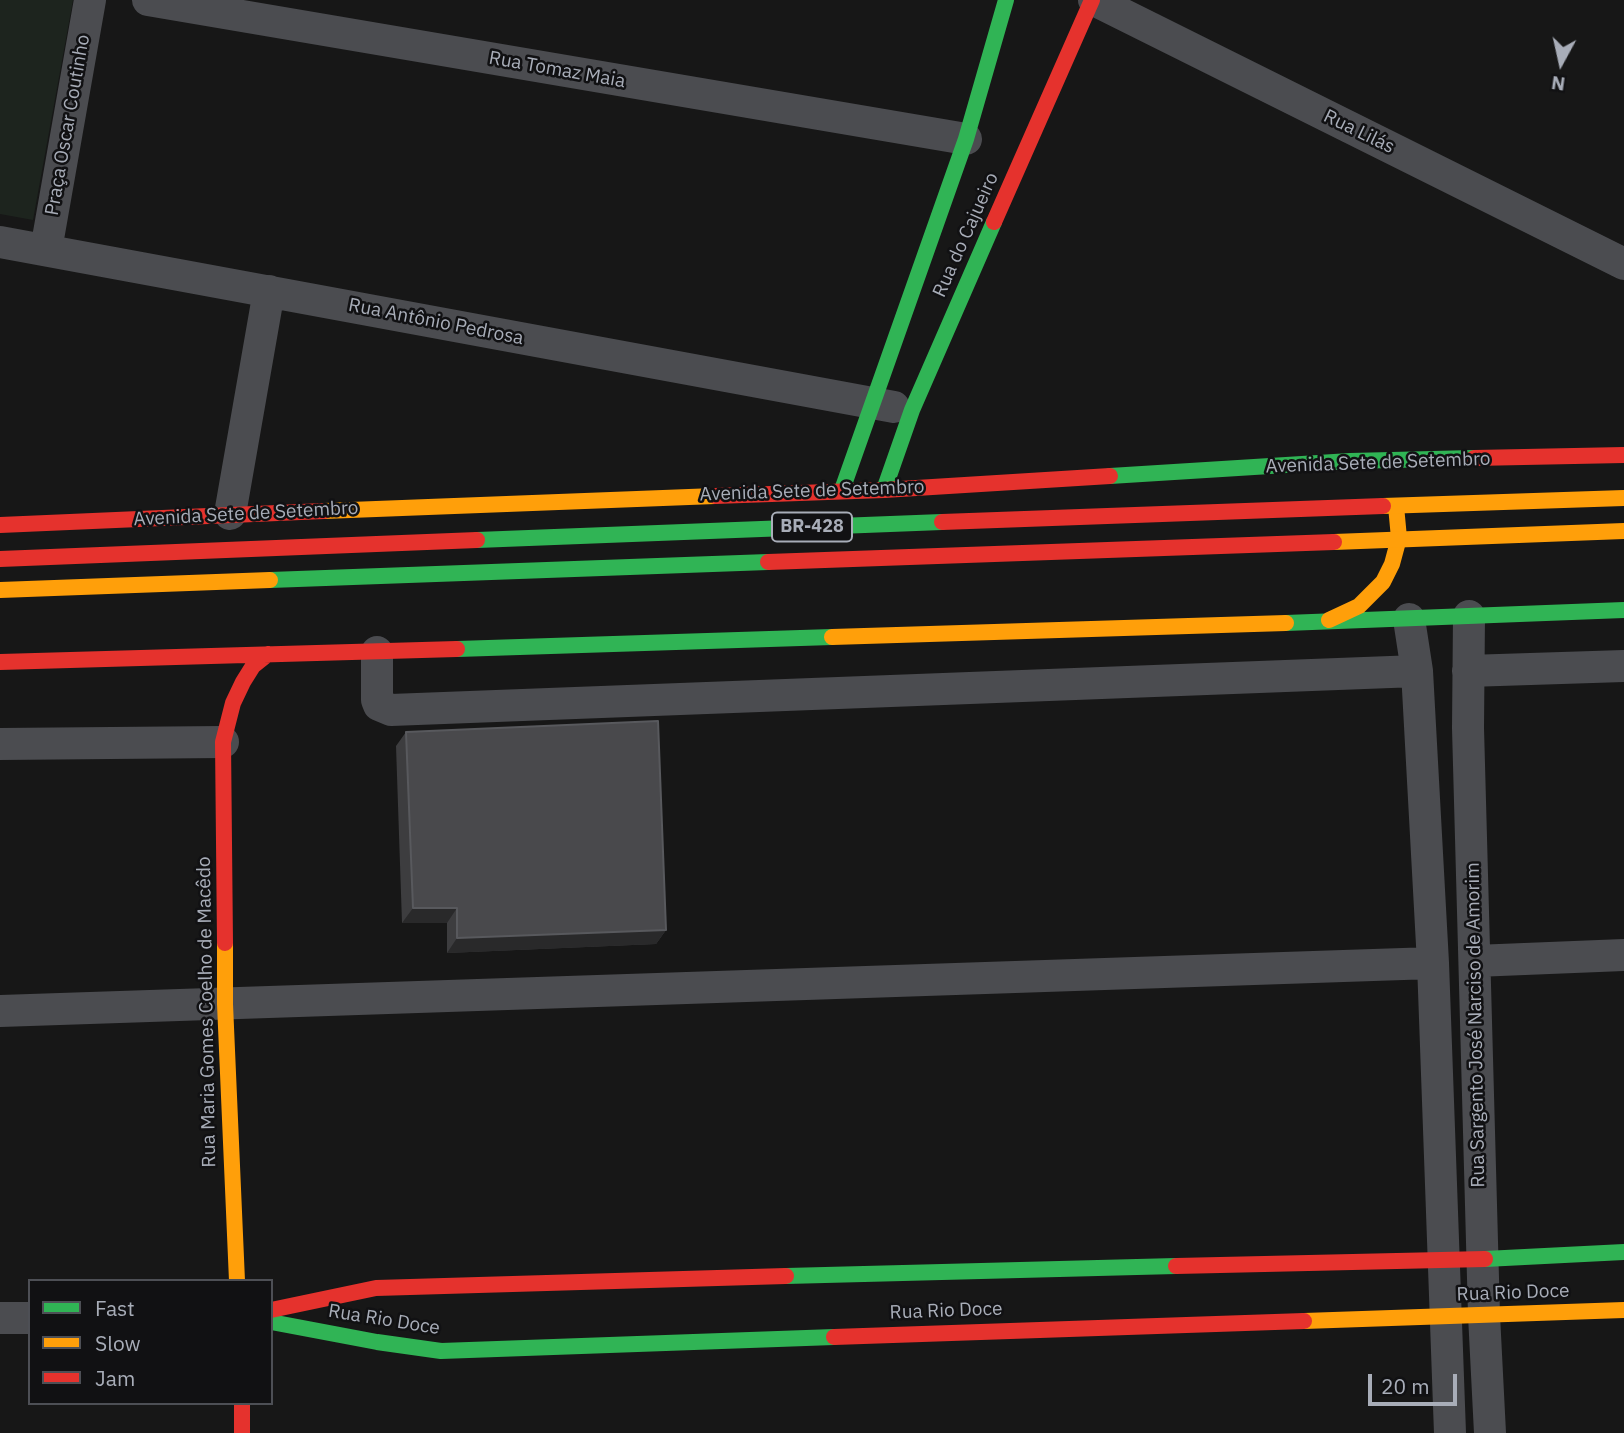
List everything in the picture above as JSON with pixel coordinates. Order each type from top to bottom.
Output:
[{"type":"main road","name":"Rua do Cajueiro","points":[[842,490],[966,139],[1006,0]]},
{"type":"main road","name":"Rua do Cajueiro","points":[[884,490],[912,410],[1093,0]]},
{"type":"main road","name":"Avenida Sete de Setembro","points":[[0,525],[884,490],[1350,461],[1624,455]]},
{"type":"main road","points":[[1327,621],[1359,606],[1383,582],[1392,564],[1399,538],[1399,522],[1393,495],[1384,481],[1350,461]]},
{"type":"main road","name":"Avenida Sete de Setembro","points":[[0,559],[1624,498]]},
{"type":"main road","name":"BR-428","points":[[0,590],[1624,531]]},
{"type":"main road","points":[[0,662],[1409,619],[1624,610]]},
{"type":"main road","name":"Rua Maria Gomes Coelho de Macêdo","points":[[237,1279],[225,1004],[223,742],[233,703],[243,682],[253,666],[268,654]]},
{"type":"main road","name":"Rua Rio Doce","points":[[273,1310],[376,1289],[1482,1259],[1624,1252]]},
{"type":"main road","name":"Rua Rio Doce","points":[[273,1322],[377,1342],[440,1350],[1624,1310]]},
{"type":"main road","points":[[242,1405],[242,1433]]},
{"type":"street","name":"Praça Oscar Coutinho","points":[[46,250],[90,0]]},
{"type":"street","name":"Rua Tomaz Maia","points":[[148,0],[966,139]]},
{"type":"street","name":"Rua Lilás","points":[[1093,0],[1624,264]]},
{"type":"street","name":"Rua Antônio Pedrosa","points":[[0,242],[912,410]]},
{"type":"street","points":[[230,514],[270,291]]},
{"type":"street","name":"Rua Sargento José Narciso de Amorim","points":[[1469,616],[1468,671],[1482,1259],[1490,1433]]},
{"type":"street","name":"Rua Sargento José Narciso de Amorim","points":[[1409,619],[1417,671],[1433,963],[1450,1433]]},
{"type":"street","points":[[377,652],[377,700],[384,708],[399,710],[1417,671]]},
{"type":"street","points":[[1468,671],[1624,666]]},
{"type":"street","points":[[0,744],[223,742]]},
{"type":"street","points":[[1475,961],[1624,955]]},
{"type":"street","points":[[0,1011],[1433,963]]},
{"type":"street","points":[[0,1318],[28,1318]]},
{"type":"shaded area","points":[[0,0],[73,0],[33,220],[0,214]]},
{"type":"building","points":[[658,721],[666,930],[457,938],[457,908],[413,908],[406,732]]},
{"type":"traffic: fast","points":[[842,490],[966,139],[1006,0]]},
{"type":"traffic: fast","points":[[884,490],[912,410],[994,222]]},
{"type":"traffic: fast","points":[[1110,476],[1350,461],[1474,458]]},
{"type":"traffic: fast","points":[[477,540],[942,522]]},
{"type":"traffic: fast","points":[[270,580],[768,562]]},
{"type":"traffic: fast","points":[[1286,623],[1624,610]]},
{"type":"traffic: fast","points":[[457,649],[832,637]]},
{"type":"traffic: fast","points":[[1485,1259],[1624,1252]]},
{"type":"traffic: fast","points":[[786,1276],[1176,1266]]},
{"type":"traffic: fast","points":[[273,1322],[441,1351],[834,1337]]},
{"type":"traffic: slow","points":[[324,511],[715,496]]},
{"type":"traffic: slow","points":[[1383,506],[1624,498]]},
{"type":"traffic: slow","points":[[1329,620],[1359,606],[1383,582],[1392,564],[1399,538],[1396,506]]},
{"type":"traffic: slow","points":[[1334,542],[1624,531]]},
{"type":"traffic: slow","points":[[0,590],[270,580]]},
{"type":"traffic: slow","points":[[832,637],[1286,623]]},
{"type":"traffic: slow","points":[[225,943],[225,1004],[237,1279]]},
{"type":"traffic: slow","points":[[1304,1321],[1624,1310]]},
{"type":"traffic: jam","points":[[994,222],[1092,0]]},
{"type":"traffic: jam","points":[[1474,458],[1624,455]]},
{"type":"traffic: jam","points":[[715,496],[884,490],[1110,476]]},
{"type":"traffic: jam","points":[[942,522],[1383,506]]},
{"type":"traffic: jam","points":[[0,525],[324,511]]},
{"type":"traffic: jam","points":[[0,559],[477,540]]},
{"type":"traffic: jam","points":[[768,562],[1334,542]]},
{"type":"traffic: jam","points":[[0,662],[457,649]]},
{"type":"traffic: jam","points":[[225,943],[223,742],[233,703],[243,682],[253,666],[268,654]]},
{"type":"traffic: jam","points":[[1176,1266],[1485,1259]]},
{"type":"traffic: jam","points":[[273,1310],[376,1288],[786,1276]]},
{"type":"traffic: jam","points":[[834,1337],[1304,1321]]},
{"type":"traffic: jam","points":[[242,1405],[242,1433]]}]
